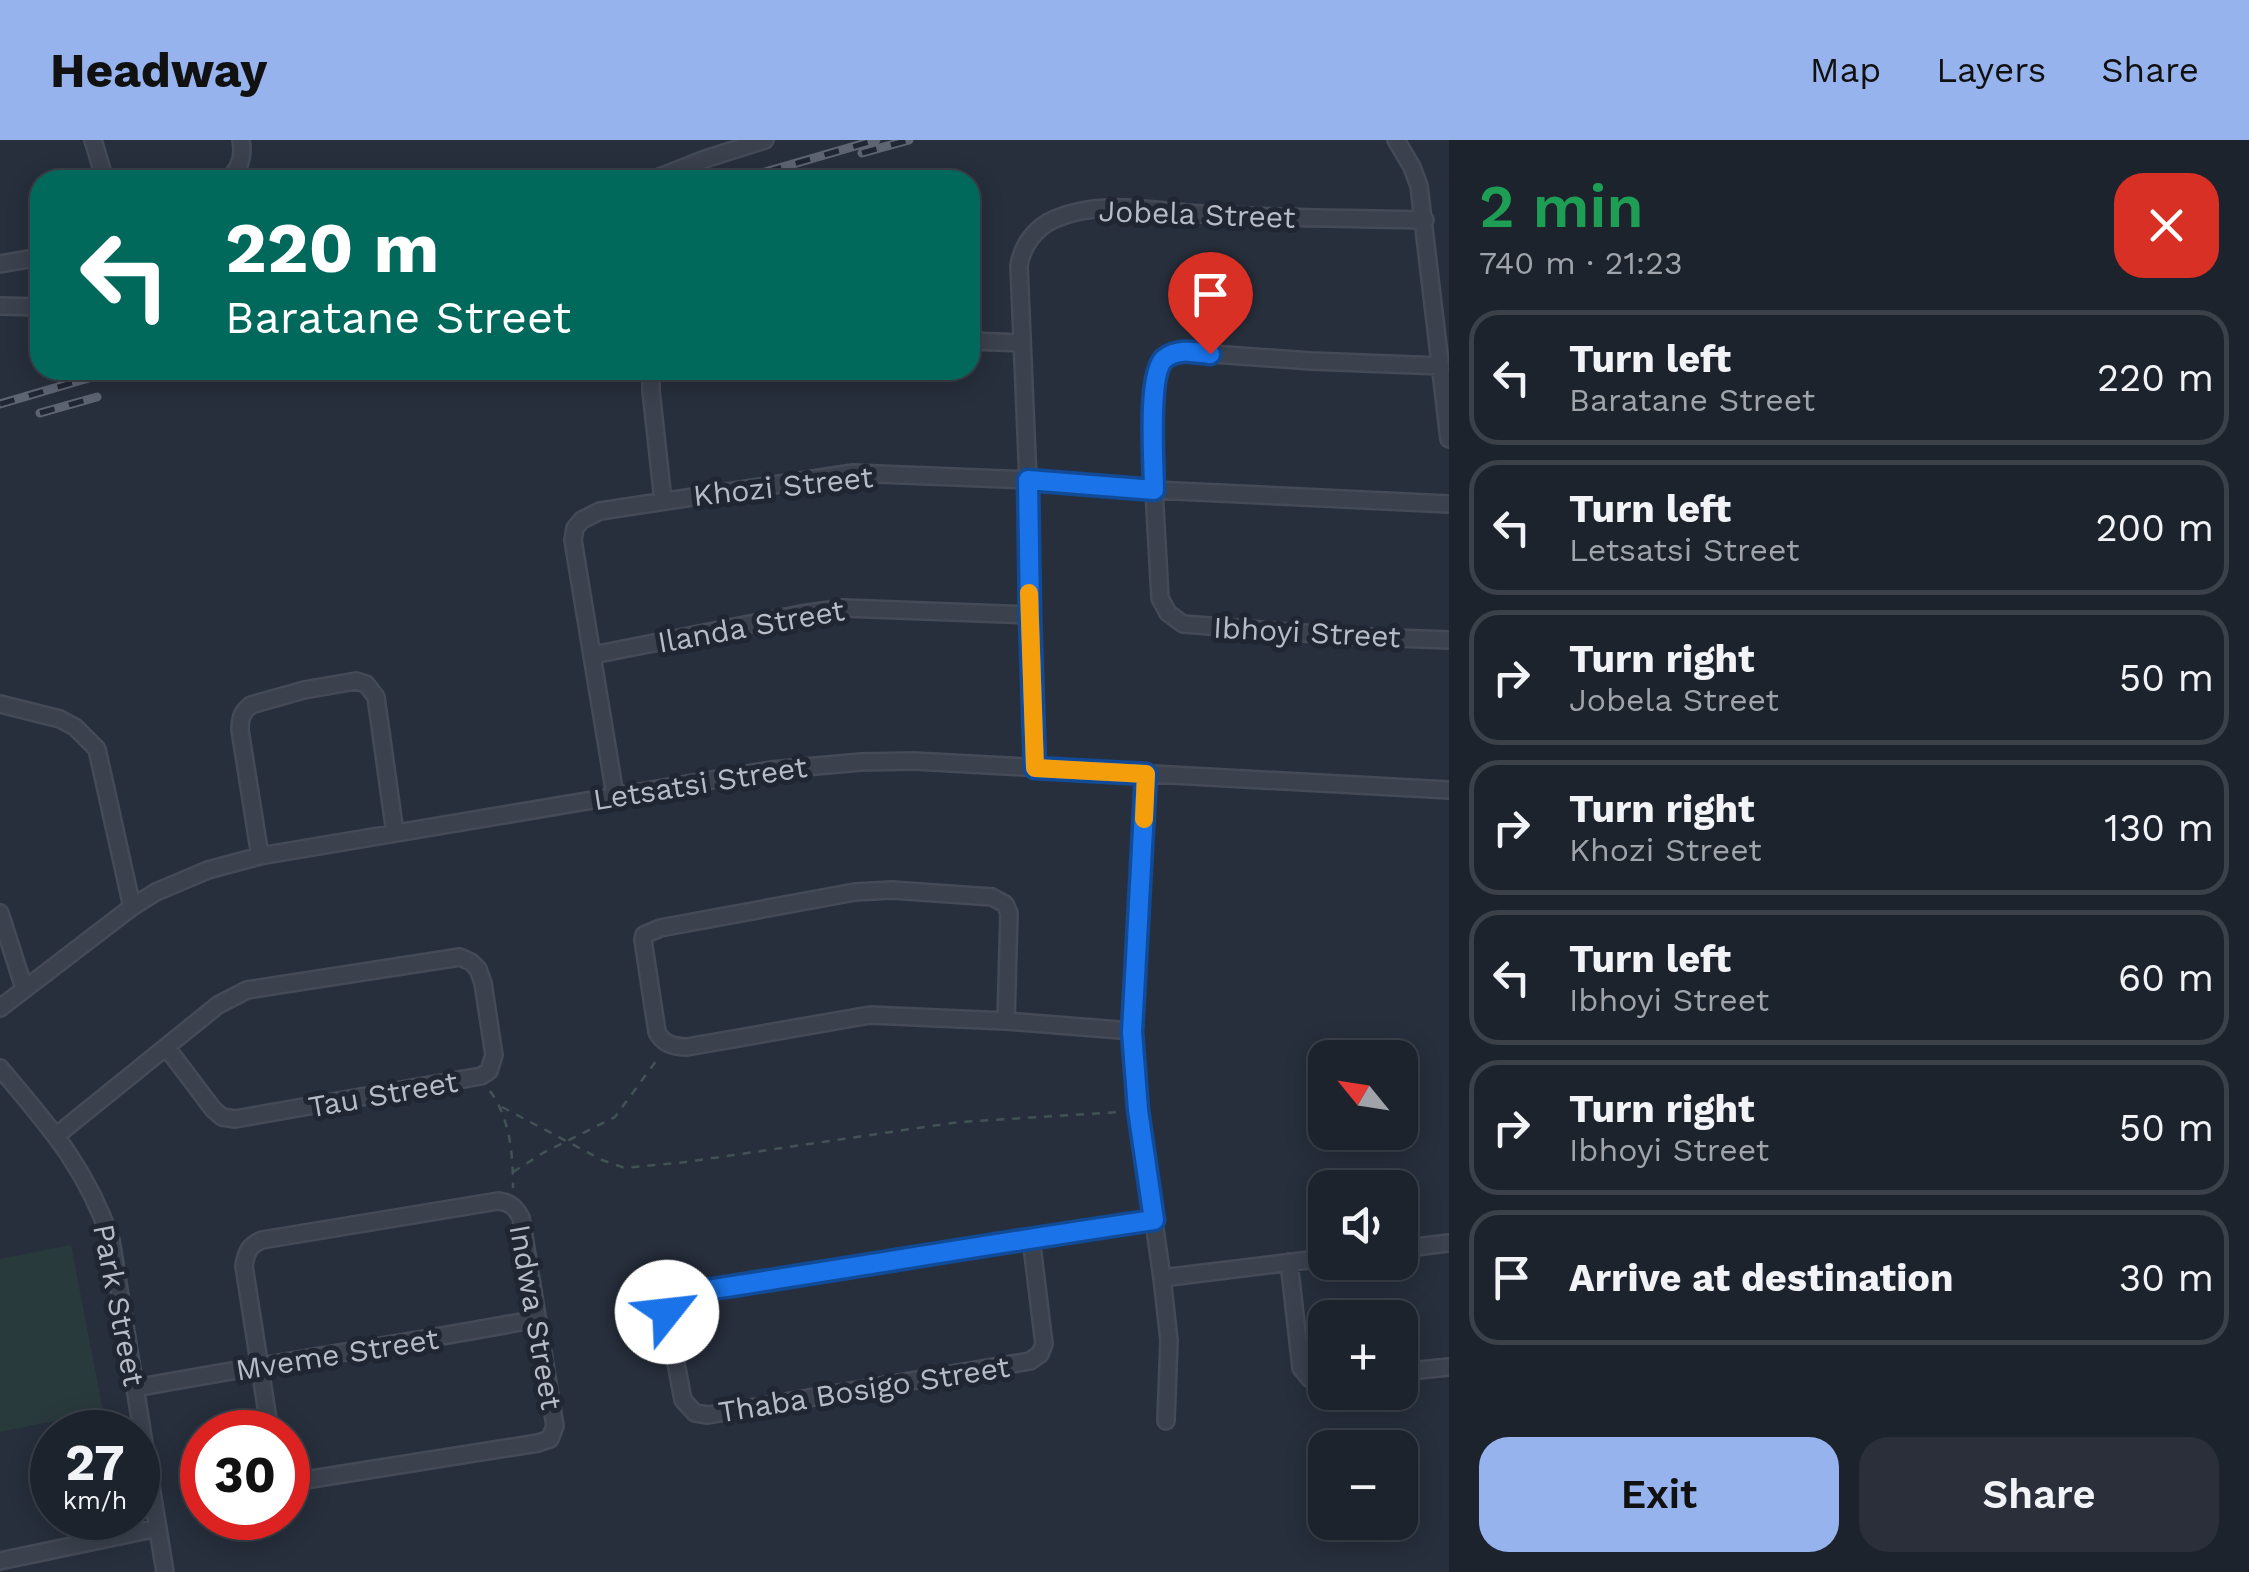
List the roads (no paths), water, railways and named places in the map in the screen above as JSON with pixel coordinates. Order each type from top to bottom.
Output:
[{"type":"street","points":[[92,140],[102,170]]},
{"type":"street","points":[[236,170],[243,151],[241,140]]},
{"type":"street","points":[[677,170],[765,140]]},
{"type":"street","points":[[1396,140],[1416,175],[1425,220],[1449,439]]},
{"type":"street","name":"Jobela Street","points":[[1035,768],[1019,266],[1022,253],[1040,228],[1069,214],[1113,207],[1201,214],[1425,220]]},
{"type":"street","points":[[0,264],[30,258]]},
{"type":"street","points":[[0,306],[30,308]]},
{"type":"street","points":[[980,341],[1022,343]]},
{"type":"street","name":"Ibhoyi Street","points":[[1442,366],[1311,362],[1186,352],[1168,356],[1157,369],[1154,382],[1154,490],[1160,598],[1178,623],[1449,640]]},
{"type":"street","points":[[651,380],[663,500]]},
{"type":"street","name":"Khozi Street","points":[[615,796],[573,540],[575,528],[595,512],[853,472],[1449,504]]},
{"type":"street","name":"Ilanda Street","points":[[592,655],[844,608],[1030,616]]},
{"type":"street","points":[[260,856],[240,730],[244,710],[304,690],[356,680],[366,684],[376,697],[395,833]]},
{"type":"street","points":[[0,704],[60,719],[97,748],[132,906]]},
{"type":"street","name":"Letsatsi Street","points":[[0,1008],[132,906],[208,870],[260,856],[771,770],[860,762],[914,762],[1449,790]]},
{"type":"street","points":[[1146,774],[1132,1032],[1169,1356],[1166,1420]]},
{"type":"street","points":[[1006,1022],[1010,916],[1005,904],[996,898],[866,890],[660,928],[644,935],[654,1024],[661,1039],[669,1044],[687,1046],[858,1015],[900,1014],[1132,1032]]},
{"type":"street","points":[[0,913],[24,988]]},
{"type":"street","name":"Tau Street","points":[[57,1135],[225,1000],[247,990],[460,956],[478,969],[483,983],[494,1055],[489,1071],[481,1076],[228,1119],[213,1110],[167,1048]]},
{"type":"street","name":"Park Street","points":[[0,1068],[57,1135],[91,1189],[111,1240],[139,1410]]},
{"type":"street","name":"Indwa Street","points":[[266,1410],[244,1266],[248,1249],[256,1242],[498,1201],[516,1209],[521,1218],[555,1426],[550,1439],[310,1479]]},
{"type":"street","name":"Thaba Bosigo Street","points":[[1031,1238],[1044,1344],[1040,1354],[1030,1361],[708,1415],[695,1413],[682,1400],[667,1312],[676,1296],[1031,1238],[1154,1220]]},
{"type":"street","points":[[1418,1247],[1449,1243]]},
{"type":"street","points":[[1162,1278],[1308,1260]]},
{"type":"street","points":[[1289,1262],[1301,1368],[1308,1377]]},
{"type":"street","name":"Mveme Street","points":[[136,1388],[259,1365],[408,1344],[537,1318]]},
{"type":"street","points":[[1418,1370],[1449,1367]]},
{"type":"street","points":[[0,1561],[101,1540]]},
{"type":"street","name":"Park Street","points":[[160,1540],[165,1572]]},
{"type":"railway","points":[[772,170],[876,140]]},
{"type":"railway","points":[[862,153],[909,140]]},
{"type":"railway","points":[[0,404],[82,380]]},
{"type":"railway","points":[[40,413],[97,397]]}]
